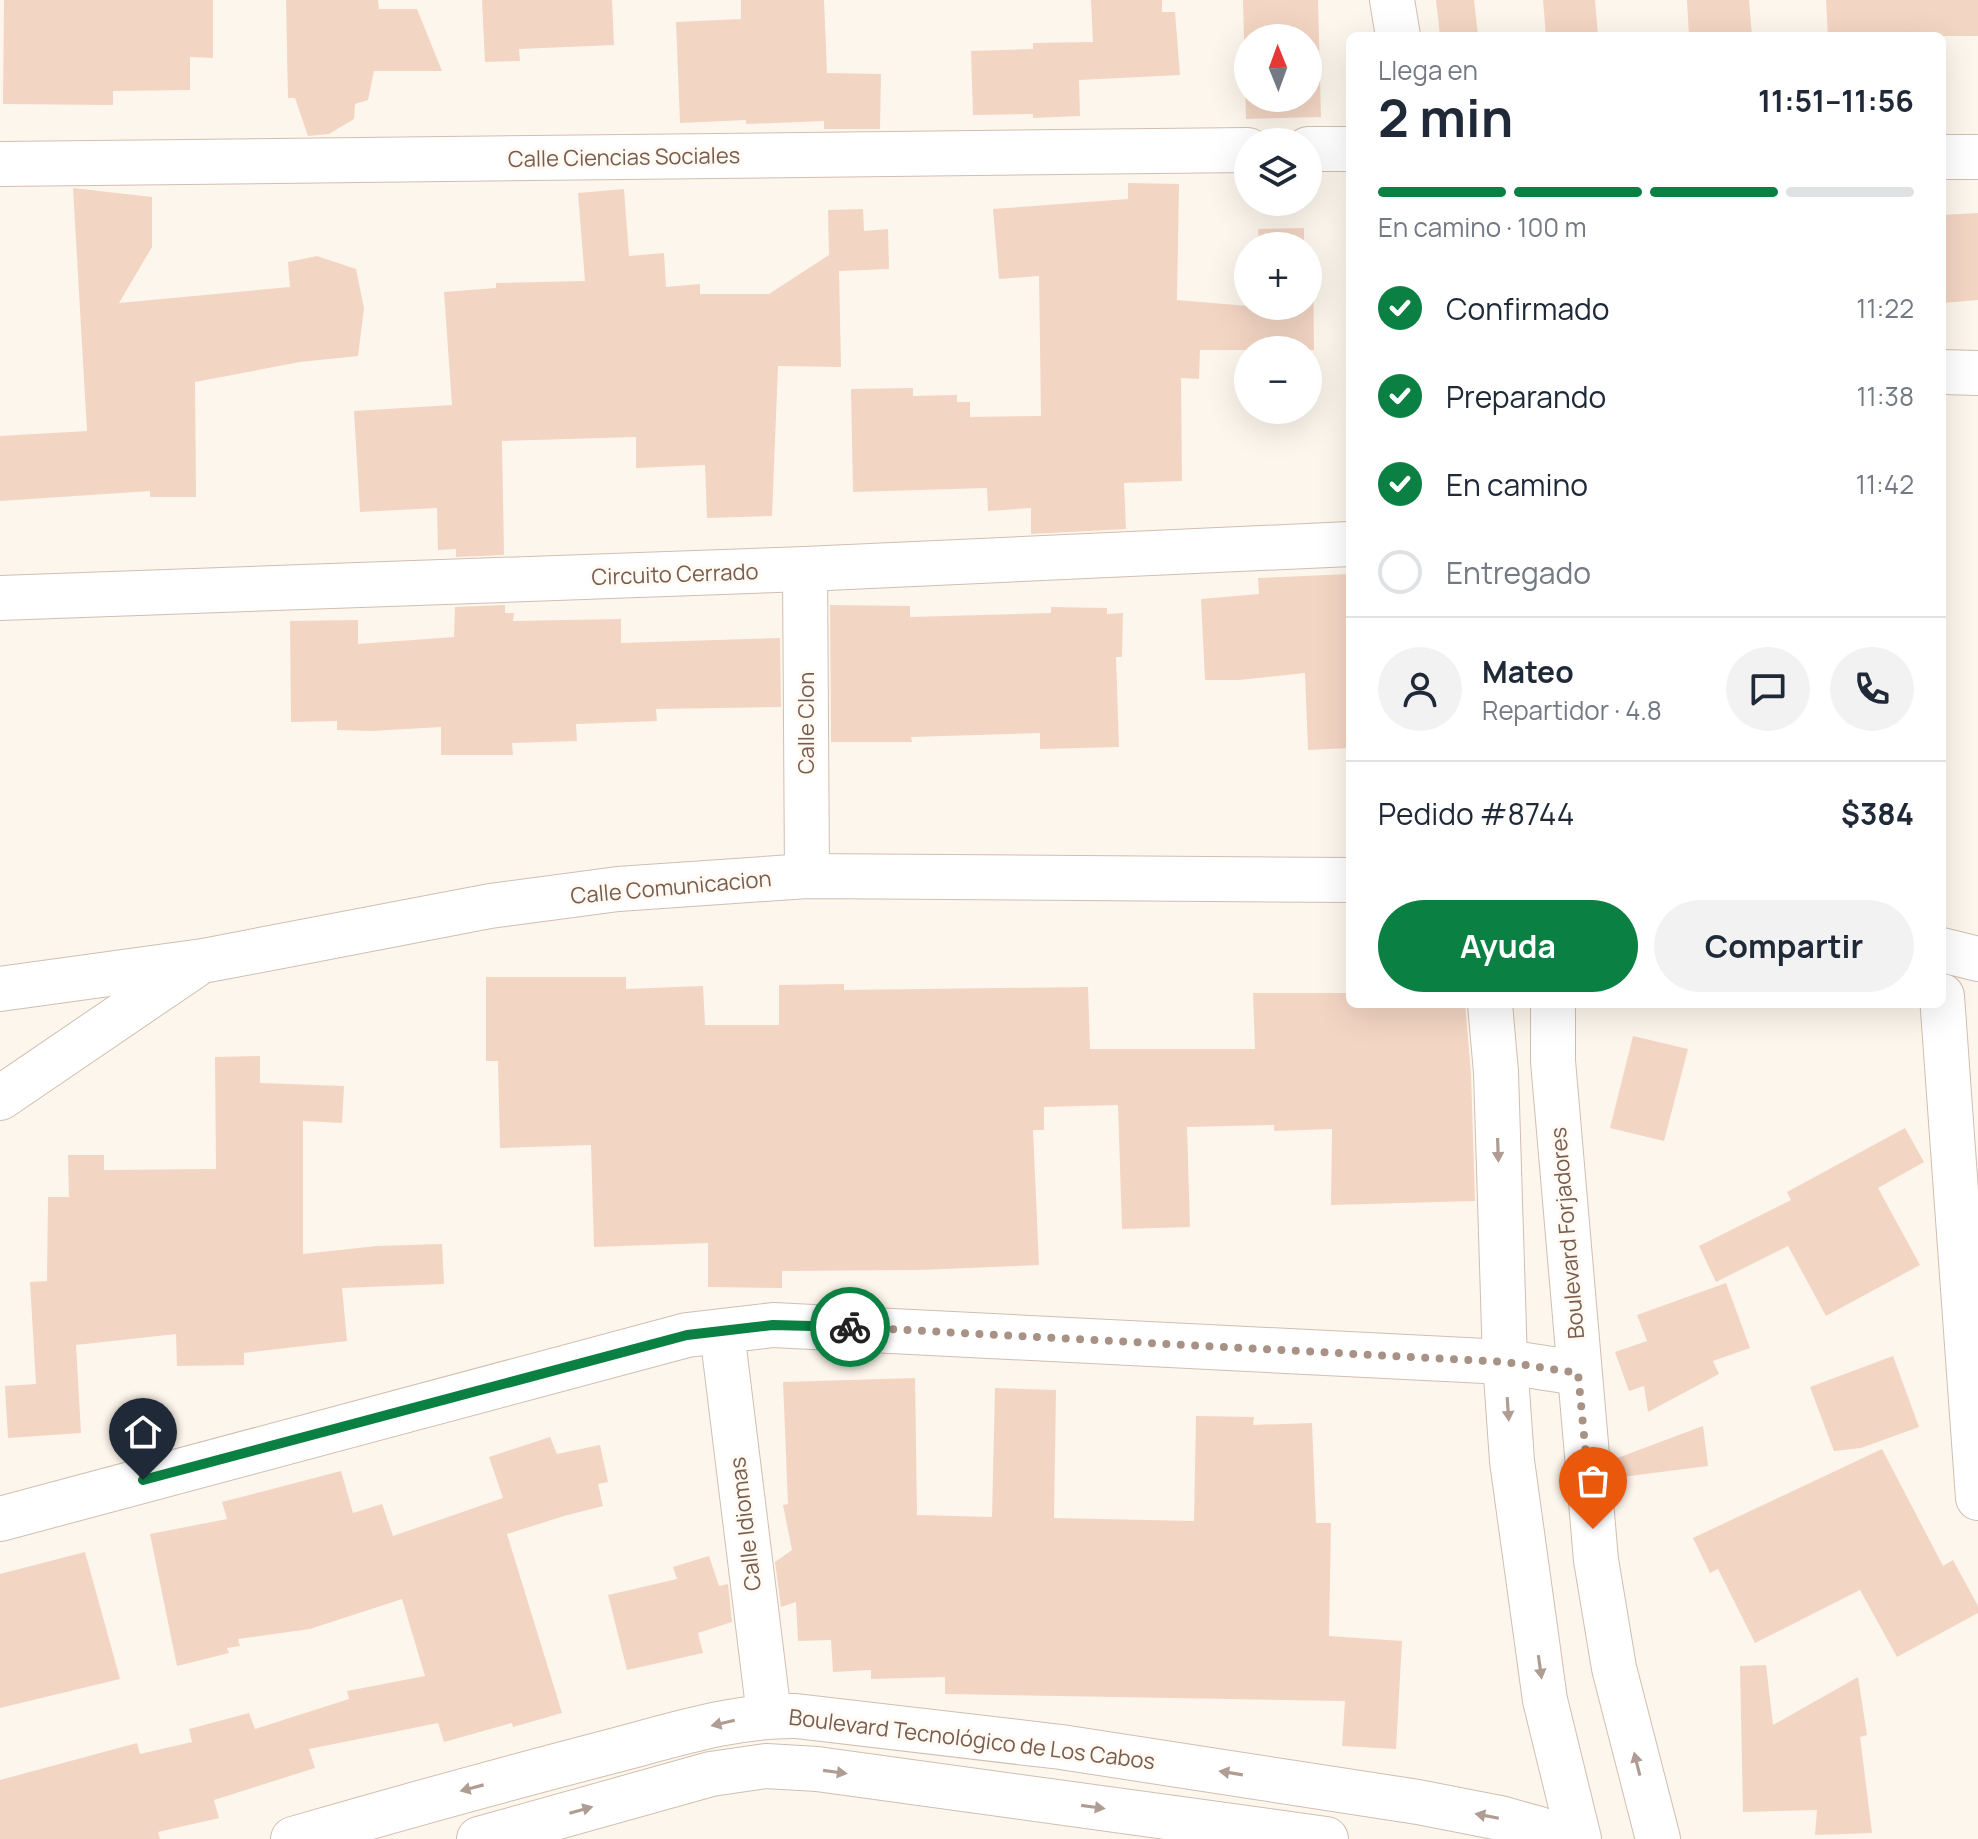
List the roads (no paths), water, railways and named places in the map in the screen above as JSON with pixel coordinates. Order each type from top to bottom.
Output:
[{"type":"street","points":[[1392,0],[1397,32]]},
{"type":"street","points":[[1322,149],[1346,149]]},
{"type":"street","name":"Calle Ciencias Sociales","points":[[0,164],[1234,150]]},
{"type":"street","points":[[1946,157],[1978,157]]},
{"type":"street","points":[[1946,372],[1978,373]]},
{"type":"street","name":"Circuito Cerrado","points":[[0,598],[805,569],[1346,544]]},
{"type":"street","name":"Calle Clon","points":[[805,569],[807,876]]},
{"type":"street","name":"Calle Comunicacion","points":[[0,989],[203,961],[504,904],[618,889],[807,876],[1346,880]]},
{"type":"street","points":[[1946,951],[1978,959]]},
{"type":"street","points":[[0,1098],[203,961]]},
{"type":"street","points":[[1490,1008],[1496,1072],[1505,1362],[1512,1461],[1545,1700],[1579,1839]]},
{"type":"street","name":"Boulevard Forjadores","points":[[1553,1008],[1553,1061],[1596,1560],[1614,1668],[1658,1839]]},
{"type":"street","points":[[1943,1008],[1978,1498]]},
{"type":"street","points":[[0,1519],[687,1335],[773,1325],[1505,1362],[1578,1373]]},
{"type":"street","name":"Calle Idiomas","points":[[722,1332],[769,1715]]},
{"type":"street","name":"Boulevard Tecnológico de Los Cabos","points":[[293,1839],[475,1787],[711,1726],[769,1715],[1061,1747],[1418,1802],[1500,1818],[1562,1839]]},
{"type":"street","points":[[479,1839],[711,1774],[766,1766],[817,1769],[1326,1839]]}]
